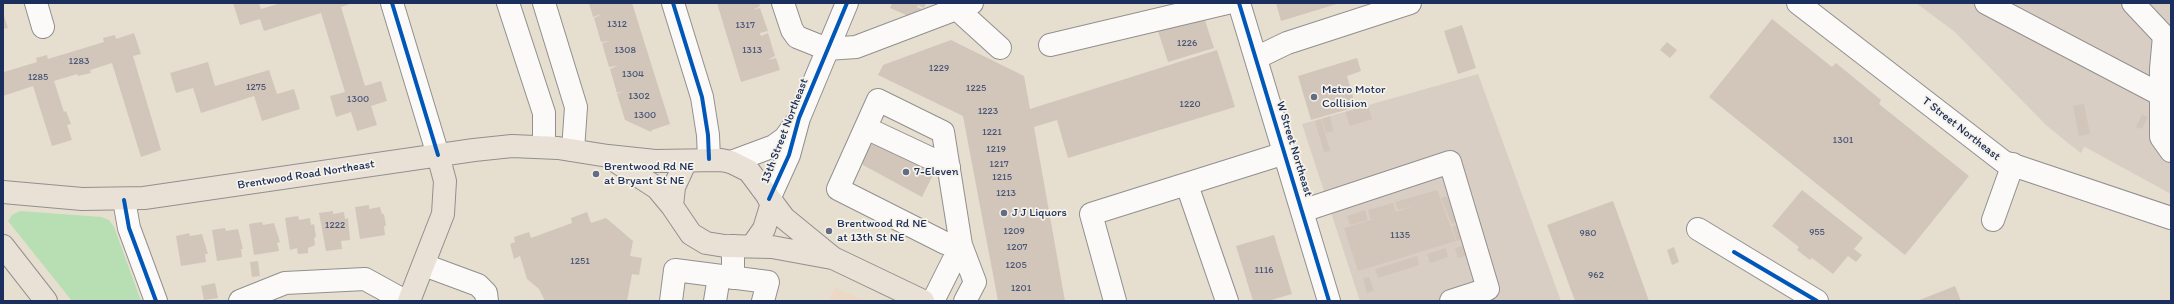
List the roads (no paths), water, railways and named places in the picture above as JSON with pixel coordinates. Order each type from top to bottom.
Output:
[{"type":"main road","name":"Brentwood Road Northeast","points":[[3,192],[82,199],[124,200],[189,193],[500,147],[544,147],[655,161],[686,161]]},
{"type":"main road","points":[[409,301],[441,222],[444,206],[445,181],[438,155]]},
{"type":"main road","name":"Brentwood Road Northeast","points":[[608,156],[647,180],[672,206]]},
{"type":"main road","points":[[834,258],[772,247],[706,243],[696,237],[688,229],[672,206],[676,180],[686,161],[709,159],[731,162],[753,175],[771,201],[791,224],[834,258],[923,301]]},
{"type":"main road","points":[[742,246],[764,229],[771,201]]},
{"type":"main road","points":[[3,246],[46,301]]},
{"type":"street","points":[[36,3],[43,27]]},
{"type":"street","points":[[392,3],[438,155]]},
{"type":"street","points":[[508,3],[544,113],[544,147]]},
{"type":"street","points":[[544,3],[576,107],[573,150]]},
{"type":"street","points":[[673,3],[703,105],[709,159]]},
{"type":"street","points":[[783,3],[792,30],[797,37],[827,49],[856,48],[965,6],[1000,48]]},
{"type":"street","name":"13th Street Northeast","points":[[771,201],[789,155],[799,118],[847,3]]},
{"type":"street","points":[[1050,45],[1227,3]]},
{"type":"street","name":"W Street Northeast","points":[[1239,3],[1329,301]]},
{"type":"street","points":[[1256,58],[1286,43],[1410,3]]},
{"type":"street","name":"T Street Northeast","points":[[1798,3],[2004,162],[2171,218]]},
{"type":"street","points":[[1986,3],[2166,97]]},
{"type":"street","points":[[2134,3],[2164,36],[2166,97],[2161,137],[2171,151]]},
{"type":"street","points":[[961,245],[945,243],[838,189],[878,100],[943,132],[961,245],[974,282],[965,301]]},
{"type":"street","name":"13th Street Northeast","points":[[731,162],[778,144],[788,135],[799,118]]},
{"type":"street","points":[[866,128],[948,167]]},
{"type":"street","points":[[1115,301],[1091,214],[1285,154]]},
{"type":"street","points":[[1302,212],[1450,162],[1488,289],[1451,301]]},
{"type":"street","points":[[1992,220],[2012,164]]},
{"type":"street","points":[[1187,184],[1227,301]]},
{"type":"street","points":[[124,200],[129,228],[156,301]]},
{"type":"street","points":[[1698,229],[1817,301]]},
{"type":"street","points":[[933,301],[961,245]]},
{"type":"street","points":[[715,301],[742,246]]},
{"type":"street","points":[[424,265],[478,285],[486,293],[487,301]]},
{"type":"street","points":[[671,301],[675,270],[726,278],[768,282],[763,301]]},
{"type":"street","points":[[240,301],[285,283],[365,279],[405,301]]},
{"type":"place","name":"Metro Motor Collision","points":[[1314,97]]},
{"type":"place","name":"7-Eleven","points":[[906,172]]},
{"type":"place","name":"Brentwood Rd NE at Bryant St NE","points":[[596,174]]},
{"type":"place","name":"J J Liquors","points":[[1004,213]]},
{"type":"place","name":"Brentwood Rd NE at 13th St NE","points":[[829,231]]}]
